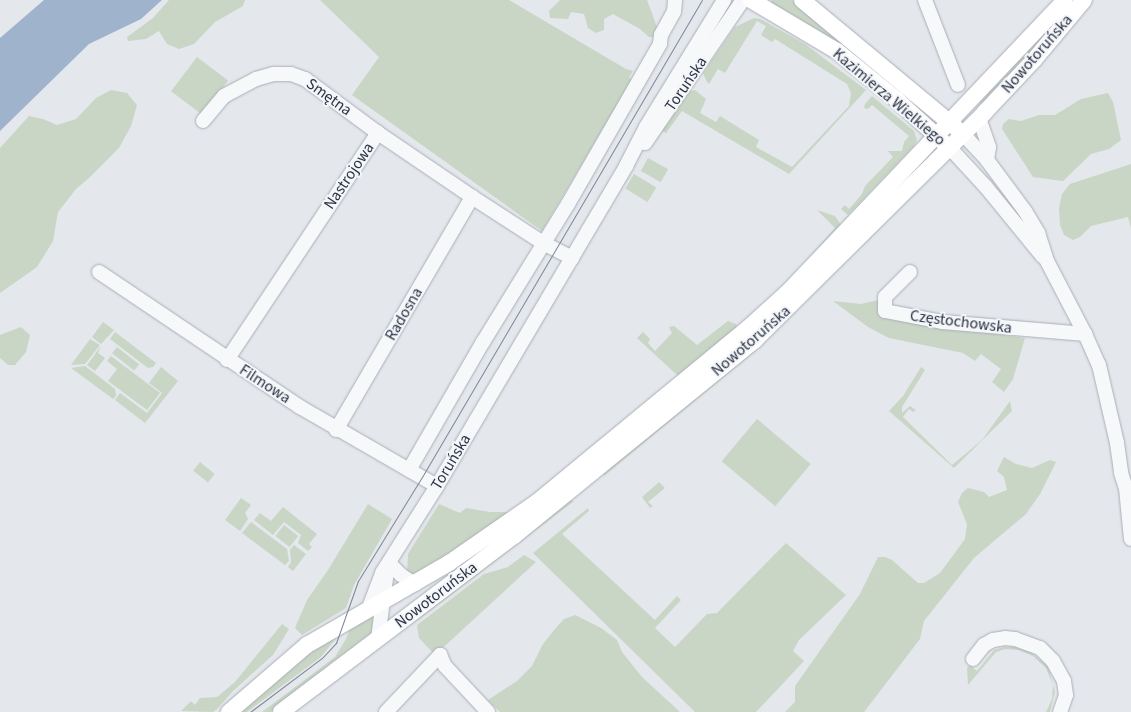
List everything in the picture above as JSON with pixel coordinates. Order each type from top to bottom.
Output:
[{"type":"main road","name":"Kazimierza Wielkiego","points":[[751,0],[837,51],[890,93],[950,148]]},
{"type":"main road","name":"Kazimierza Wielkiego","points":[[802,0],[963,134]]},
{"type":"main road","name":"Nowotoruńska","points":[[368,610],[415,584],[537,502],[747,329],[788,292],[1064,0]]},
{"type":"main road","name":"Nowotoruńska","points":[[282,711],[514,536],[755,340],[950,148],[1034,60],[1084,0]]},
{"type":"main road","points":[[228,712],[297,653],[368,610]]},
{"type":"street","points":[[408,470],[660,44],[661,35],[674,12],[675,0]]},
{"type":"street","name":"Toruńska","points":[[368,610],[376,584],[437,486],[626,166],[646,127],[724,0]]},
{"type":"street","name":"Toruńska","points":[[626,166],[654,132],[743,0]]},
{"type":"street","points":[[925,0],[958,86]]},
{"type":"street","name":"Smętna","points":[[203,122],[224,96],[256,80],[274,74],[291,74],[304,78],[378,133]]},
{"type":"street","points":[[979,118],[989,147],[987,160]]},
{"type":"street","name":"Nastrojowa","points":[[228,360],[378,133],[543,244]]},
{"type":"street","points":[[963,134],[987,160],[1025,211],[1038,233],[1047,261],[1086,334],[1098,365],[1124,471],[1131,539]]},
{"type":"street","points":[[950,148],[986,187],[1025,237],[1047,261]]},
{"type":"street","name":"Radosna","points":[[336,430],[472,197]]},
{"type":"street","points":[[543,244],[572,258]]},
{"type":"street","name":"Filmowa","points":[[100,272],[228,360],[336,430],[437,486]]},
{"type":"street","name":"Częstochowska","points":[[910,272],[885,297],[886,311],[942,322],[1086,334]]},
{"type":"street","points":[[389,563],[401,575],[415,584]]},
{"type":"street","points":[[378,638],[389,563]]},
{"type":"street","points":[[973,659],[984,645],[992,640],[1015,638],[1040,648],[1053,661],[1064,681],[1066,695],[1060,712]]},
{"type":"street","points":[[386,712],[440,655],[445,666],[488,712]]},
{"type":"green space","points":[[169,0],[245,0],[243,6],[215,22],[194,44],[179,49],[167,44],[159,31],[146,39],[128,41],[127,37],[153,18]]},
{"type":"green space","points":[[320,0],[509,0],[626,69],[633,71],[629,77],[632,80],[542,231],[352,95],[379,57]]},
{"type":"green space","points":[[560,0],[647,0],[657,27],[654,37],[649,37],[640,29],[613,14],[604,19],[604,30],[596,33],[588,28],[584,14],[571,12],[568,19],[550,18],[549,11]]},
{"type":"green space","points":[[772,0],[792,0],[928,109],[924,113],[858,57],[770,4]]},
{"type":"green space","points":[[1060,16],[1062,18],[983,106],[980,102]]},
{"type":"green space","points":[[754,18],[760,19],[805,44],[866,90],[789,174],[682,111],[666,133],[662,131],[690,91],[695,90],[706,99],[700,113],[716,122],[720,116],[759,140],[756,147],[792,167],[849,106],[851,93],[847,84],[775,39],[772,42],[761,35],[766,26],[757,21],[725,73],[718,69],[709,84],[703,73],[735,27]]},
{"type":"green space","points":[[197,57],[228,80],[202,115],[171,91]]},
{"type":"green space","points":[[111,90],[127,93],[137,105],[131,126],[119,148],[76,189],[58,212],[53,241],[37,267],[0,293],[0,148],[29,116],[57,125],[76,119],[96,98]]},
{"type":"green space","points":[[1108,93],[1113,102],[1121,140],[1109,149],[1091,154],[1063,181],[1033,177],[1002,129],[1003,124],[1009,119],[1021,121],[1039,115],[1055,115],[1081,99]]},
{"type":"green space","points":[[872,96],[914,131],[917,140],[914,146],[848,215],[841,209],[845,205],[849,209],[862,194],[865,186],[893,157],[888,151],[902,151],[904,142],[909,136],[872,105],[868,109],[864,108]]},
{"type":"green space","points":[[648,158],[668,169],[661,182],[641,171]]},
{"type":"green space","points":[[1131,164],[1131,228],[1128,217],[1091,226],[1080,237],[1073,240],[1064,235],[1060,225],[1059,208],[1062,194],[1070,184]]},
{"type":"green space","points":[[634,174],[656,187],[648,202],[625,189]]},
{"type":"green space","points":[[817,210],[835,216],[841,225],[790,279],[835,228]]},
{"type":"green space","points":[[883,299],[882,303],[938,326],[1025,338],[1013,379],[1004,392],[992,382],[1001,369],[981,354],[975,361],[963,353],[889,338],[868,327],[833,301],[861,304]]},
{"type":"green space","points":[[728,321],[736,324],[737,327],[678,376],[637,338],[643,332],[650,339],[648,343],[655,351],[672,333],[669,327],[674,326],[697,345]]},
{"type":"green space","points":[[103,322],[114,330],[101,344],[92,337]]},
{"type":"green space","points":[[21,327],[30,335],[26,352],[15,365],[8,365],[0,358],[0,335]]},
{"type":"green space","points":[[115,332],[156,363],[153,367],[148,368],[110,339]]},
{"type":"green space","points":[[90,339],[100,345],[85,364],[71,365]]},
{"type":"green space","points":[[101,346],[98,353],[105,358],[95,371],[87,365]]},
{"type":"green space","points":[[117,347],[139,364],[134,371],[112,353]]},
{"type":"green space","points":[[752,351],[755,351],[604,476],[604,472]]},
{"type":"green space","points":[[111,356],[160,393],[147,410],[108,381],[117,369],[107,361]]},
{"type":"green space","points":[[85,366],[115,389],[116,396],[113,399],[71,368]]},
{"type":"green space","points":[[161,367],[178,381],[145,423],[115,400],[120,393],[147,413],[162,393],[149,383]]},
{"type":"green space","points":[[921,367],[925,370],[902,407],[902,413],[910,406],[916,410],[913,412],[909,409],[903,417],[952,465],[982,440],[1010,401],[1012,411],[954,468],[889,411],[903,396]]},
{"type":"green space","points":[[757,419],[811,464],[775,506],[722,461]]},
{"type":"green space","points":[[1004,457],[1016,464],[1032,468],[1050,460],[1056,462],[1040,494],[1026,514],[974,558],[924,621],[920,639],[864,712],[785,712],[795,702],[795,686],[860,594],[878,557],[892,560],[918,583],[924,583],[940,573],[965,539],[967,524],[958,502],[962,493],[968,488],[984,492],[989,497],[1007,490],[1004,477],[997,471]]},
{"type":"green space","points":[[200,462],[215,474],[208,483],[193,471]]},
{"type":"green space","points":[[659,482],[665,488],[648,502],[653,506],[650,508],[642,497]]},
{"type":"green space","points":[[241,498],[251,505],[245,513],[248,519],[240,531],[225,520]]},
{"type":"green space","points":[[568,500],[574,501],[418,620],[416,619]]},
{"type":"green space","points":[[368,504],[392,519],[354,585],[346,608],[302,635],[295,628],[307,600],[328,570]]},
{"type":"green space","points":[[439,504],[460,513],[466,508],[490,512],[514,512],[453,555],[413,575],[407,573],[408,554]]},
{"type":"green space","points":[[283,507],[317,534],[309,544],[312,547],[308,551],[298,543],[301,535],[284,522],[273,535],[254,520],[260,513],[271,521]]},
{"type":"green space","points":[[588,508],[589,511],[562,534],[655,620],[677,596],[681,600],[655,628],[675,647],[707,614],[717,613],[786,543],[846,595],[799,640],[793,651],[804,661],[756,712],[695,712],[533,553]]},
{"type":"green space","points":[[251,522],[287,549],[289,561],[285,565],[242,533]]},
{"type":"green space","points":[[284,525],[298,536],[290,547],[275,536]]},
{"type":"green space","points":[[294,545],[306,554],[293,571],[288,567],[291,562],[290,550]]},
{"type":"green space","points":[[524,555],[536,562],[435,655],[419,638],[417,625],[484,574],[508,567]]},
{"type":"green space","points":[[575,615],[601,628],[617,640],[622,652],[642,677],[680,712],[500,712],[488,700],[517,681],[532,666],[543,644],[554,630],[564,619]]},
{"type":"green space","points":[[373,616],[375,618],[373,631],[296,690],[271,712],[262,712],[335,657],[346,639],[351,625]]},
{"type":"green space","points":[[282,624],[289,629],[273,655],[233,691],[217,709],[213,712],[181,711],[191,701],[195,705],[200,698],[217,697],[235,682]]},
{"type":"green space","points":[[337,637],[321,657],[247,712],[237,712],[302,655]]},
{"type":"green space","points":[[1004,647],[1015,647],[1030,652],[1048,666],[1055,692],[1050,712],[1046,712],[1052,699],[1053,685],[1046,668],[1033,656],[1019,650],[1005,649],[996,652],[968,685],[967,668],[970,665],[977,671],[994,650]]},
{"type":"water","points":[[44,0],[162,0],[141,19],[89,44],[0,131],[0,38]]},
{"type":"tram line","points":[[250,712],[322,658],[336,643],[358,581],[422,477],[702,0]]}]
